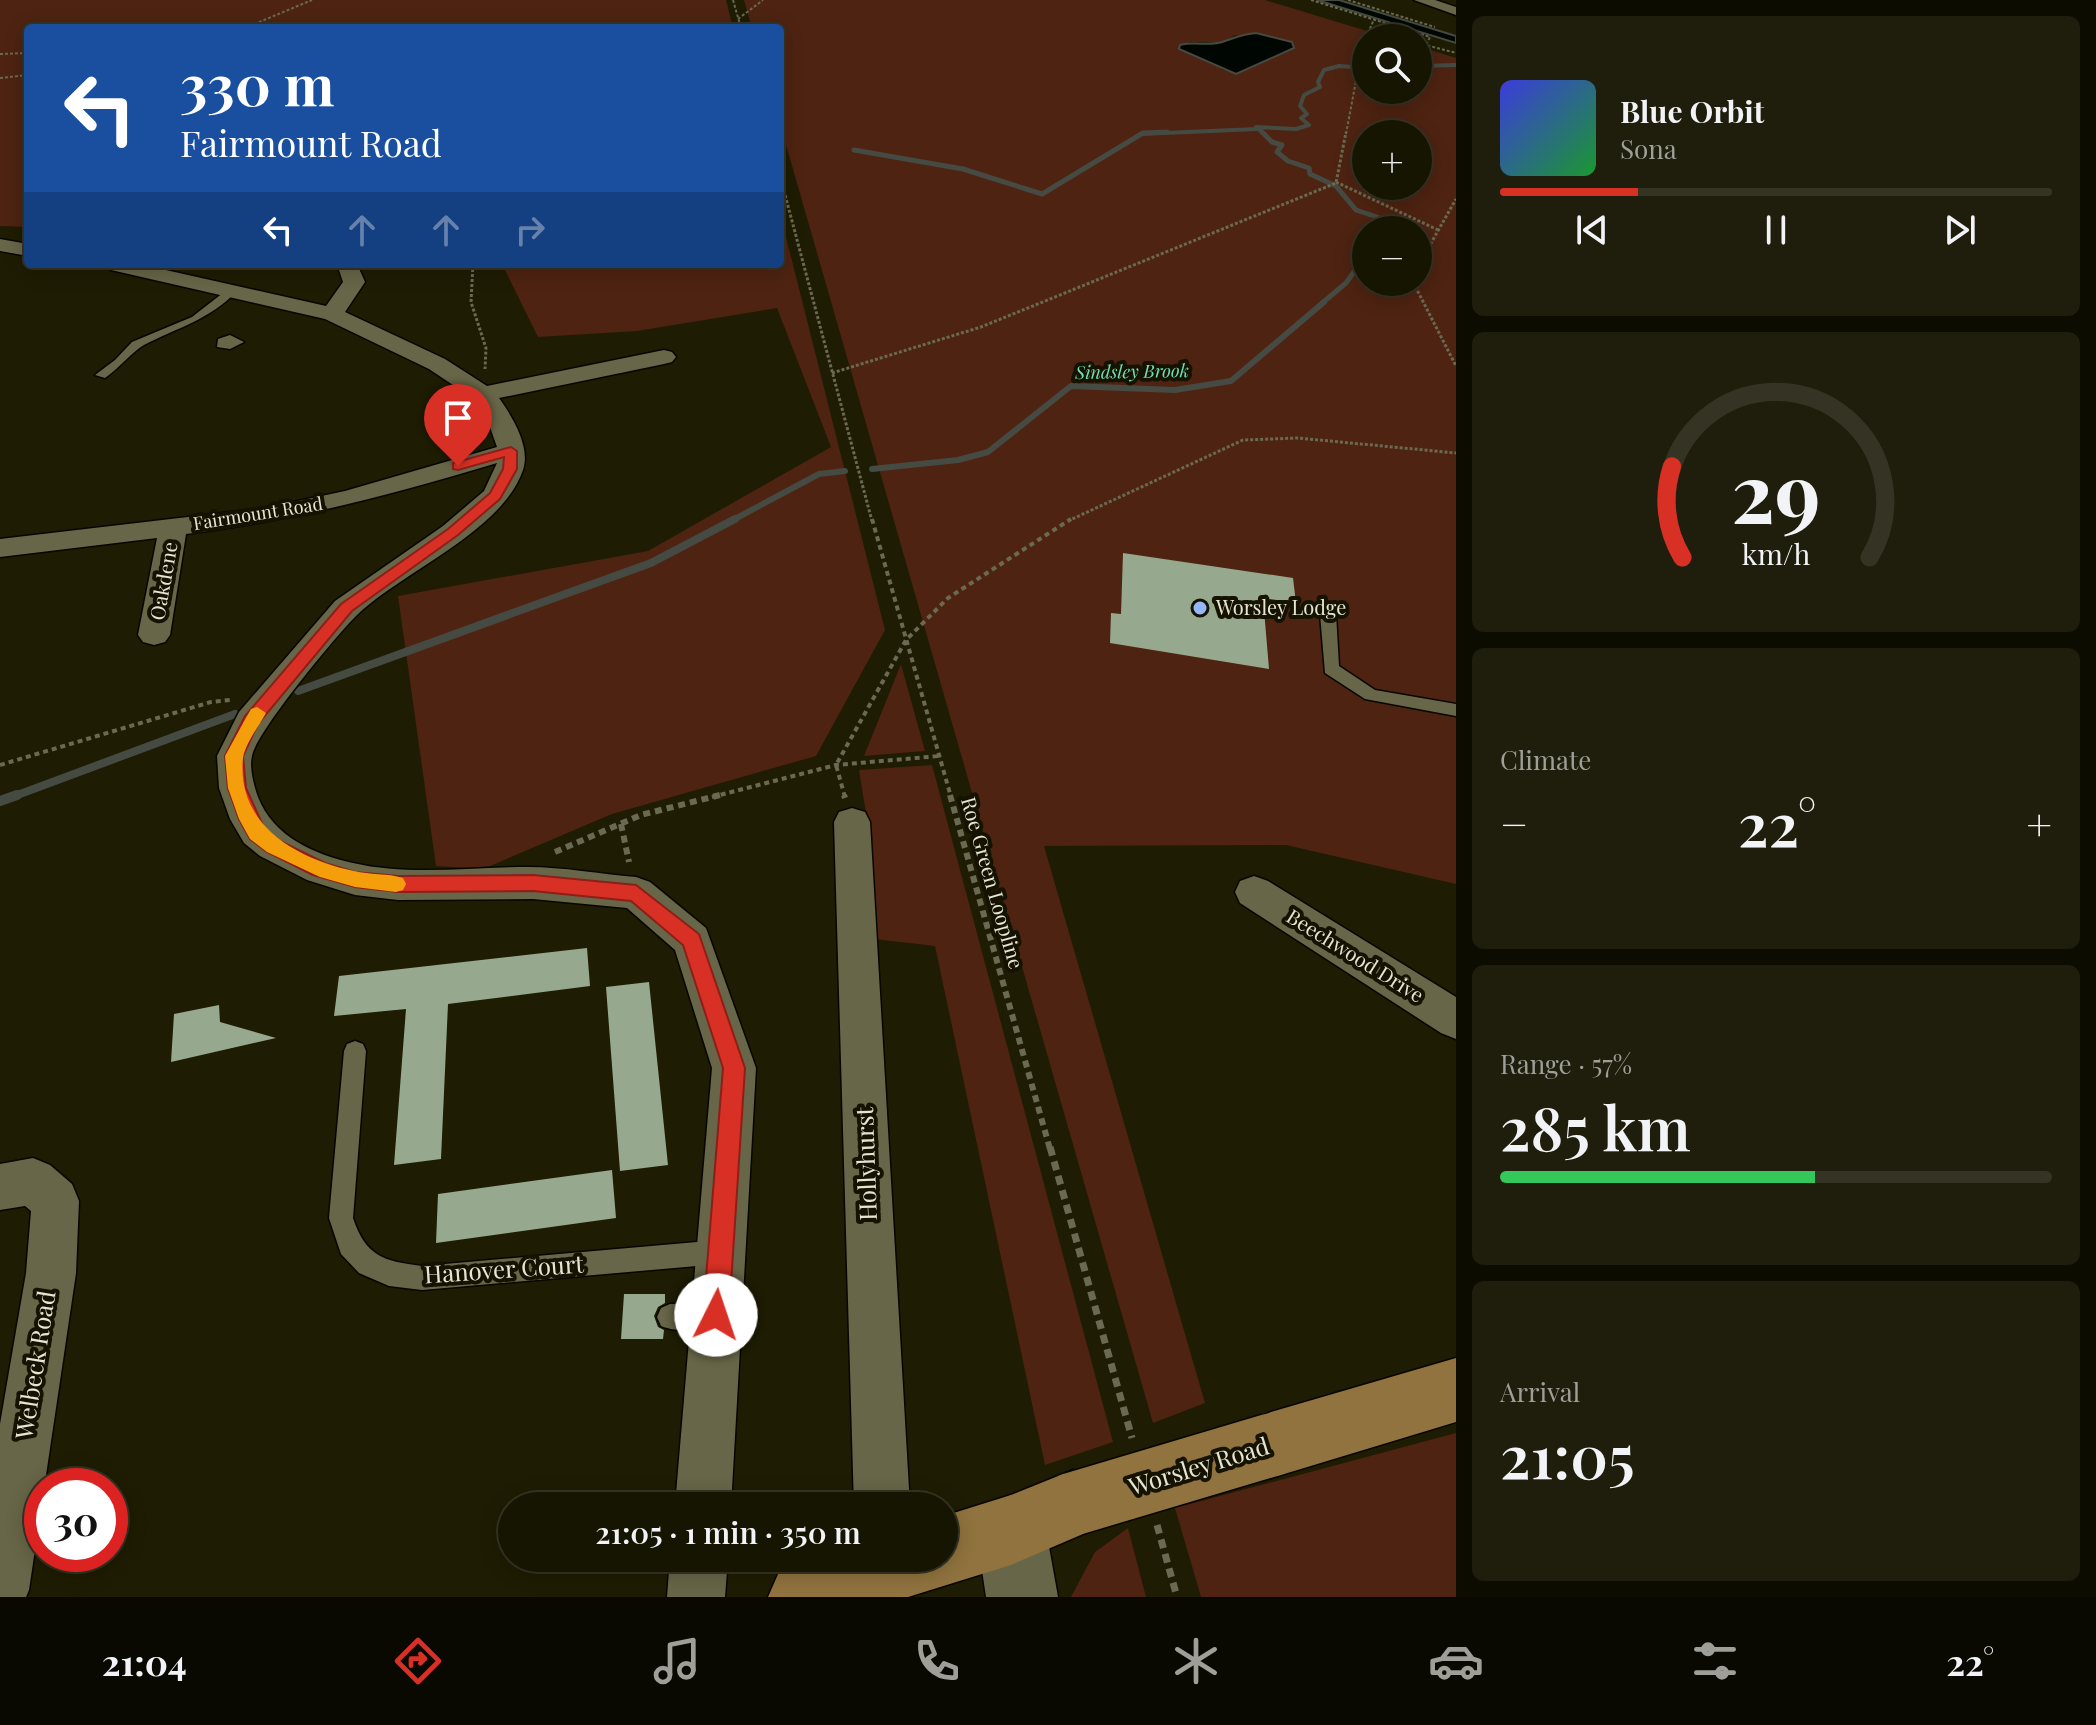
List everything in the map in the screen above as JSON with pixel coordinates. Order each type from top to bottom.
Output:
[{"type":"main road","name":"Worsley Road","points":[[958,1539],[1011,1530],[1073,1504],[1456,1390]]},
{"type":"main road","name":"Worsley Road","points":[[804,1597],[855,1572]]},
{"type":"street","points":[[1421,0],[1456,11]]},
{"type":"street","points":[[0,245],[24,249]]},
{"type":"street","points":[[125,268],[226,296],[332,314],[437,364],[483,394],[499,416],[511,451],[510,469],[495,496],[453,532],[346,608],[251,721],[234,756],[237,788],[248,819],[257,833],[273,846],[320,869],[355,879],[398,884],[533,883],[636,893],[692,940],[734,1068],[720,1252],[693,1316],[702,1492]]},
{"type":"street","points":[[332,314],[354,282],[349,268]]},
{"type":"street","points":[[483,394],[664,357]]},
{"type":"street","name":"Fairmount Road","points":[[0,548],[265,516],[350,498],[511,451]]},
{"type":"street","name":"Oakdene","points":[[154,635],[173,527]]},
{"type":"street","name":"Hollyhurst","points":[[852,822],[899,1492]]},
{"type":"street","name":"Beechwood Drive","points":[[1254,892],[1456,1020]]},
{"type":"street","name":"Welbeck Road","points":[[0,1187],[33,1181],[55,1201],[51,1273],[0,1590]]},
{"type":"street","points":[[1011,1530],[1022,1597]]},
{"type":"street","points":[[696,1597],[698,1572]]},
{"type":"lane","points":[[223,330],[226,296]]},
{"type":"lane","points":[[101,375],[119,363],[136,344],[196,319],[226,296]]},
{"type":"lane","points":[[1328,614],[1331,669],[1371,695],[1456,710]]},
{"type":"lane","name":"Hanover Court","points":[[355,1051],[341,1218],[350,1245],[368,1264],[389,1274],[422,1278],[720,1252]]},
{"type":"path","points":[[255,24],[312,0]]},
{"type":"path","points":[[733,0],[740,24]]},
{"type":"path","points":[[738,19],[763,0]]},
{"type":"path","points":[[1311,0],[1430,37],[1426,45],[1456,53]]},
{"type":"path","points":[[1348,0],[1442,29]]},
{"type":"path","points":[[1336,183],[1358,70],[1355,65],[1374,19]]},
{"type":"path","points":[[0,54],[24,53]]},
{"type":"path","points":[[0,78],[24,75]]},
{"type":"path","points":[[832,373],[981,327],[1336,183]]},
{"type":"path","points":[[1336,183],[1438,230]]},
{"type":"path","name":"Roe Green Loopline","points":[[784,191],[906,640],[1134,1444]]},
{"type":"path","points":[[1432,241],[1456,199]]},
{"type":"path","points":[[473,268],[471,302],[486,348],[483,394]]},
{"type":"path","points":[[1420,296],[1456,366]]},
{"type":"path","points":[[852,822],[836,765],[906,640],[948,598],[1081,512],[1243,440],[1298,438],[1456,453]]},
{"type":"path","points":[[0,765],[211,702],[272,696]]},
{"type":"path","points":[[552,853],[641,815],[836,765],[939,756]]},
{"type":"path","points":[[1155,1521],[1177,1597]]},
{"type":"shaded area","points":[[0,0],[726,0],[732,24],[24,24],[24,227],[0,226]]},
{"type":"shaded area","points":[[744,0],[1265,0],[1352,26],[1352,104],[1432,104],[1432,50],[1456,58],[1456,884],[1286,845],[1044,846],[1205,1403],[1153,1423],[784,138],[784,24],[751,24]],"holes":[[[1235,35],[1294,48],[1267,59],[1223,70],[1188,42],[1224,42]]]},
{"type":"shaded area","points":[[1317,0],[1339,0],[1417,24],[1395,24]]},
{"type":"shaded area","points":[[1432,29],[1456,36],[1456,43],[1432,36]]},
{"type":"shaded area","points":[[1256,33],[1292,42],[1294,48],[1236,74],[1179,49],[1180,45],[1220,43]]},
{"type":"shaded area","points":[[784,229],[885,630],[816,756],[612,814],[483,869],[436,866],[398,596],[648,551],[831,447],[777,308],[637,331],[538,337],[504,268],[784,268]]},
{"type":"shaded area","points":[[901,664],[925,751],[864,756]]},
{"type":"shaded area","points":[[932,765],[1113,1442],[1045,1465],[935,946],[874,939],[868,825],[859,770]]},
{"type":"shaded area","points":[[1456,1433],[1456,1597],[1201,1597],[1175,1508]]},
{"type":"shaded area","points":[[1128,1528],[1146,1597],[1071,1597],[1095,1552]]},
{"type":"building","name":"Worsley Lodge","points":[[1123,553],[1293,578],[1296,603],[1263,598],[1269,669],[1110,643],[1111,613],[1121,614]]},
{"type":"building","points":[[587,948],[590,986],[448,1004],[441,1159],[394,1165],[406,1009],[334,1016],[339,976]]},
{"type":"building","points":[[649,982],[668,1165],[620,1171],[606,987]]},
{"type":"building","points":[[219,1005],[220,1022],[276,1038],[171,1062],[174,1014]]},
{"type":"building","points":[[612,1170],[616,1218],[436,1243],[438,1194]]},
{"type":"building","points":[[624,1294],[665,1294],[665,1303],[658,1307],[654,1316],[658,1327],[664,1330],[663,1339],[621,1339]]},
{"type":"waterway","name":"Sindsley Brook","points":[[1432,66],[1456,65]]},
{"type":"waterway","name":"Sindsley Brook","points":[[1264,134],[1256,127],[1296,129],[1309,125],[1301,118],[1307,114],[1300,106],[1304,95],[1320,87],[1318,82],[1324,70],[1352,67]]},
{"type":"waterway","points":[[1141,134],[1257,129]]},
{"type":"waterway","points":[[1141,134],[1167,132]]},
{"type":"waterway","points":[[854,150],[963,169],[1042,194],[1141,134]]},
{"type":"waterway","name":"Sindsley Brook","points":[[1264,134],[1272,142],[1282,145],[1277,152],[1288,161],[1309,168],[1310,174],[1336,186],[1356,210],[1374,216]]},
{"type":"waterway","name":"Sindsley Brook","points":[[1321,304],[1352,275]]},
{"type":"waterway","name":"Sindsley Brook","points":[[872,469],[958,460],[988,452],[1071,386],[1175,390],[1231,381],[1324,302]]},
{"type":"waterway","points":[[731,521],[819,474],[845,471]]},
{"type":"waterway","points":[[298,691],[651,563],[735,519]]},
{"type":"waterway","points":[[12,797],[235,714]]},
{"type":"waterway","points":[[0,801],[17,795]]},
{"type":"slow traffic","points":[[257,713],[234,756],[237,788],[248,819],[257,833],[273,846],[320,869],[355,879],[396,884]]},
{"type":"place","name":"Worsley Lodge","points":[[1200,608]]},
{"type":"route","points":[[458,466],[511,451],[510,469],[495,496],[453,532],[346,608],[251,721],[234,756],[237,788],[248,819],[257,833],[273,846],[320,869],[355,879],[398,884],[533,883],[636,893],[692,940],[734,1068],[716,1315]]}]
